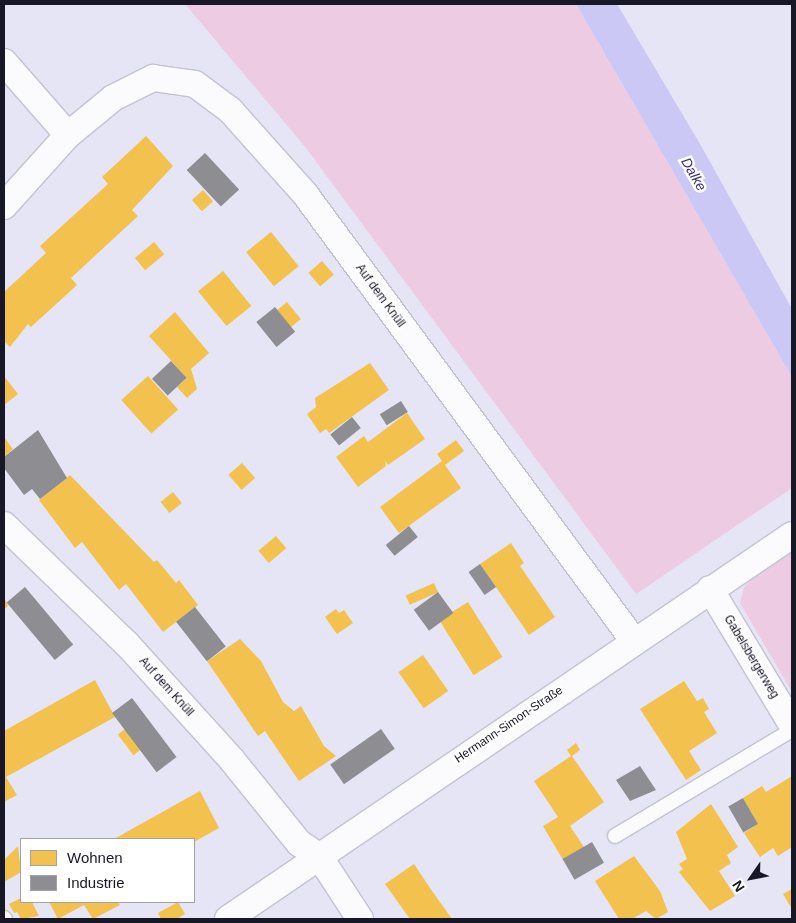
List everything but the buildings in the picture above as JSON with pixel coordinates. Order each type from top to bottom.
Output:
[{"type":"street","points":[[4,62],[68,134]]},
{"type":"street","name":"Auf dem Knüll","points":[[4,206],[68,134],[113,98],[152,78],[195,84],[230,110],[305,194],[634,641]]},
{"type":"street","name":"Auf dem Knüll","points":[[4,525],[127,644],[300,842],[318,856],[360,919]]},
{"type":"street","name":"Hermann-Simon-Straße","points":[[228,919],[792,534]]},
{"type":"street","name":"Gabelsbergerweg","points":[[710,589],[792,725]]},
{"type":"lane","points":[[615,836],[792,730]]},
{"type":"shaded area","points":[[185,4],[576,4],[792,377],[792,488],[636,594],[306,148]]},
{"type":"shaded area","points":[[792,551],[792,692],[740,603],[744,587],[753,578]]},
{"type":"water","name":"Dalke","points":[[576,4],[617,4],[700,144],[792,309],[792,377]]}]
